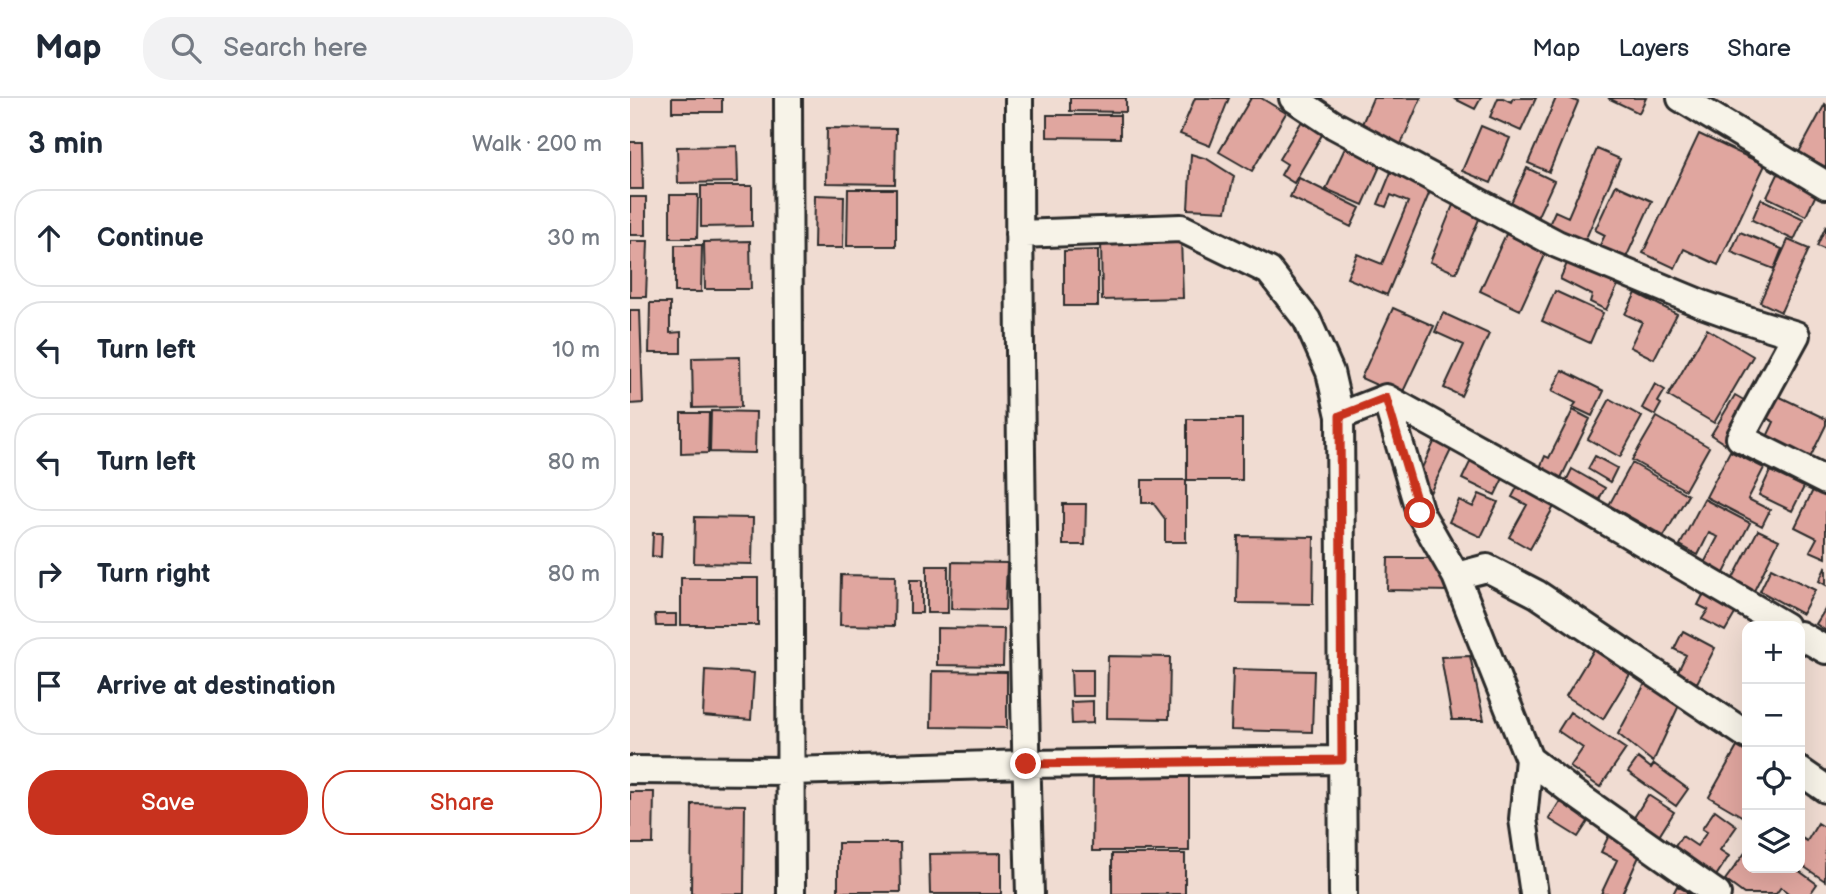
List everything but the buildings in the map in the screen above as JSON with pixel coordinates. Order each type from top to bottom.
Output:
[{"type":"street","points":[[788,98],[791,894]]},
{"type":"street","points":[[1019,98],[1026,764],[1030,894]]},
{"type":"street","points":[[1293,98],[1334,125],[1557,244],[1715,309],[1796,335],[1740,438],[1826,481]]},
{"type":"street","points":[[1681,98],[1826,185]]},
{"type":"street","points":[[1019,234],[1181,228],[1269,271],[1307,320],[1329,372],[1340,416],[1343,894]]},
{"type":"street","points":[[1340,416],[1386,398]]},
{"type":"street","points":[[1386,398],[1420,513],[1456,576],[1529,759],[1522,819],[1534,894]]},
{"type":"street","points":[[1386,398],[1562,495],[1776,621]]},
{"type":"street","points":[[1456,576],[1487,568],[1537,594],[1742,732]]},
{"type":"street","points":[[1805,638],[1826,650]]},
{"type":"street","points":[[1529,759],[1571,792],[1717,894]]},
{"type":"street","points":[[630,770],[791,771],[1026,764],[1342,760]]},
{"type":"street","points":[[1805,774],[1826,789]]},
{"type":"route","points":[[1026,764],[1342,760],[1340,416],[1386,398],[1420,513]]}]
